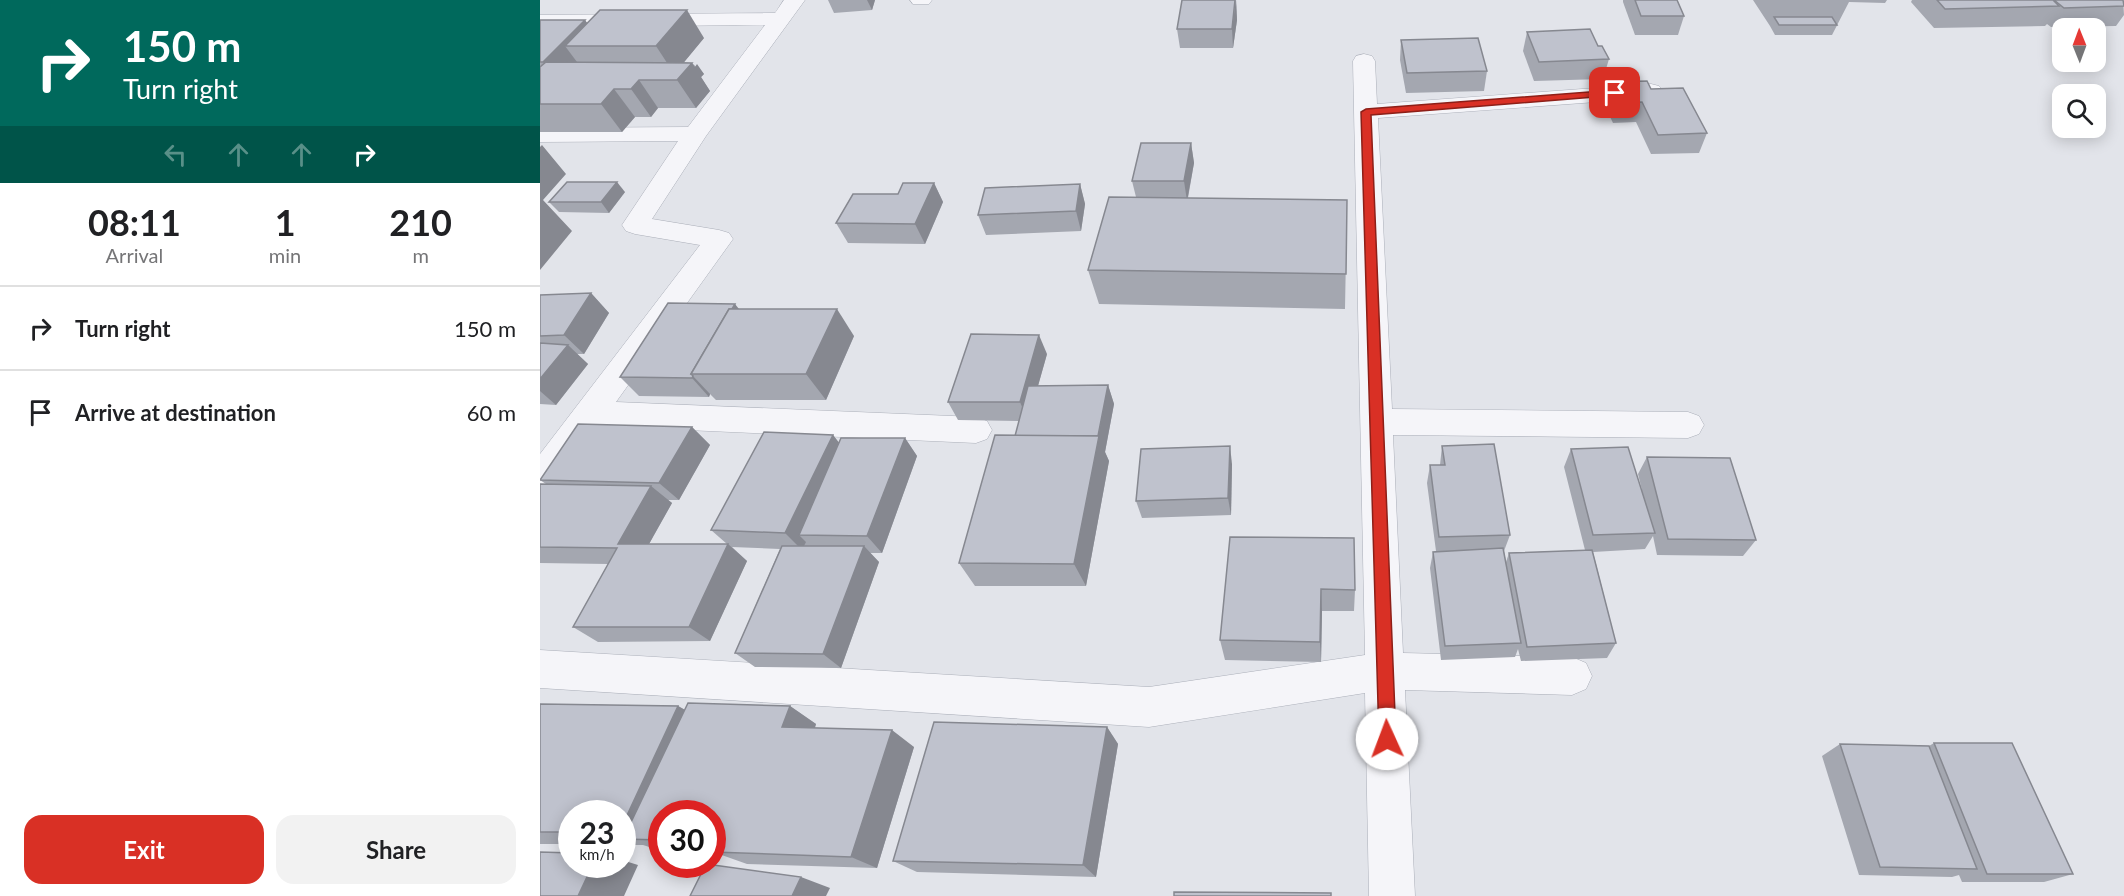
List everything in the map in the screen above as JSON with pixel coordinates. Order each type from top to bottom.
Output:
[{"type":"street","points":[[540,21],[788,10]]},
{"type":"street","points":[[540,480],[719,239],[635,225],[695,134],[788,10]]},
{"type":"street","points":[[1364,62],[1392,896]]},
{"type":"street","points":[[1366,112],[1661,90]]},
{"type":"street","points":[[540,135],[695,134]]},
{"type":"street","points":[[590,413],[976,430]]},
{"type":"street","points":[[1376,422],[1688,425]]},
{"type":"street","points":[[540,669],[1149,707],[1385,671],[1572,676]]},
{"type":"building","points":[[1182,0],[1235,0],[1232,29],[1177,29]]},
{"type":"building","points":[[1635,0],[1677,0],[1684,16],[1641,16]]},
{"type":"building","points":[[1937,0],[2053,0],[2059,6],[1945,9]]},
{"type":"building","points":[[2054,0],[2123,0],[2124,6],[2064,8]]},
{"type":"building","points":[[600,10],[687,10],[656,46],[565,46]]},
{"type":"building","points":[[1774,17],[1832,17],[1837,25],[1779,25]]},
{"type":"building","points":[[540,20],[585,20],[543,62],[540,62]]},
{"type":"building","points":[[1590,29],[1598,46],[1602,46],[1609,59],[1539,62],[1527,32]]},
{"type":"building","points":[[1478,38],[1487,71],[1407,73],[1401,40]]},
{"type":"building","points":[[546,62],[692,63],[677,80],[639,80],[631,89],[614,89],[601,104],[540,104],[540,67]]},
{"type":"building","points":[[1647,81],[1651,89],[1683,88],[1707,133],[1658,135],[1642,102],[1618,103],[1609,82]]},
{"type":"building","points":[[1141,143],[1191,143],[1184,181],[1132,181]]},
{"type":"building","points":[[567,182],[617,182],[601,202],[549,202]]},
{"type":"building","points":[[903,183],[934,183],[915,224],[836,223],[853,194],[898,194]]},
{"type":"building","points":[[1080,184],[1076,211],[978,215],[985,188]]},
{"type":"building","points":[[1109,197],[1347,200],[1346,274],[1088,270]]},
{"type":"building","points":[[591,293],[564,335],[540,336],[540,295]]},
{"type":"building","points":[[668,303],[735,304],[732,309],[729,309],[691,374],[692,378],[620,377]]},
{"type":"building","points":[[729,309],[837,309],[806,374],[691,374]]},
{"type":"building","points":[[971,334],[1039,335],[1020,402],[948,402]]},
{"type":"building","points":[[540,343],[568,345],[540,379]]},
{"type":"building","points":[[1108,385],[1098,436],[1015,436],[1028,386]]},
{"type":"building","points":[[578,424],[692,427],[659,483],[540,480]]},
{"type":"building","points":[[764,432],[833,435],[785,533],[711,530]]},
{"type":"building","points":[[995,435],[1099,436],[1074,564],[959,563]]},
{"type":"building","points":[[841,438],[905,438],[867,536],[799,535]]},
{"type":"building","points":[[1494,444],[1510,535],[1439,537],[1430,465],[1445,465],[1442,446]]},
{"type":"building","points":[[1230,446],[1228,498],[1136,501],[1141,449]]},
{"type":"building","points":[[1628,447],[1655,533],[1593,535],[1571,449]]},
{"type":"building","points":[[1647,457],[1730,458],[1756,540],[1668,539]]},
{"type":"building","points":[[540,484],[651,486],[618,544],[728,544],[689,627],[573,627],[617,548],[540,547]]},
{"type":"building","points":[[1230,537],[1354,538],[1355,590],[1321,589],[1320,642],[1220,640]]},
{"type":"building","points":[[782,546],[864,546],[823,654],[735,653]]},
{"type":"building","points":[[1503,548],[1521,643],[1445,646],[1433,552]]},
{"type":"building","points":[[1592,550],[1616,643],[1527,647],[1509,553]]},
{"type":"building","points":[[688,703],[790,706],[782,727],[892,730],[851,857],[726,852],[726,800],[648,800],[648,840],[636,839],[636,812]]},
{"type":"building","points":[[540,704],[678,706],[634,800],[558,800],[558,832],[540,832]]},
{"type":"building","points":[[934,722],[1107,727],[1083,865],[893,861]]},
{"type":"building","points":[[1934,743],[2012,743],[2073,874],[1987,874]]},
{"type":"building","points":[[1840,744],[1929,746],[1977,869],[1880,867]]},
{"type":"building","points":[[540,852],[558,853],[558,878],[586,878],[578,896],[540,896]]},
{"type":"building","points":[[726,867],[801,877],[792,896],[690,896],[699,878],[726,878]]},
{"type":"building","points":[[1174,892],[1331,893],[1331,896],[1174,896]]},
{"type":"route","points":[[1387,739],[1366,112],[1615,93]]}]
